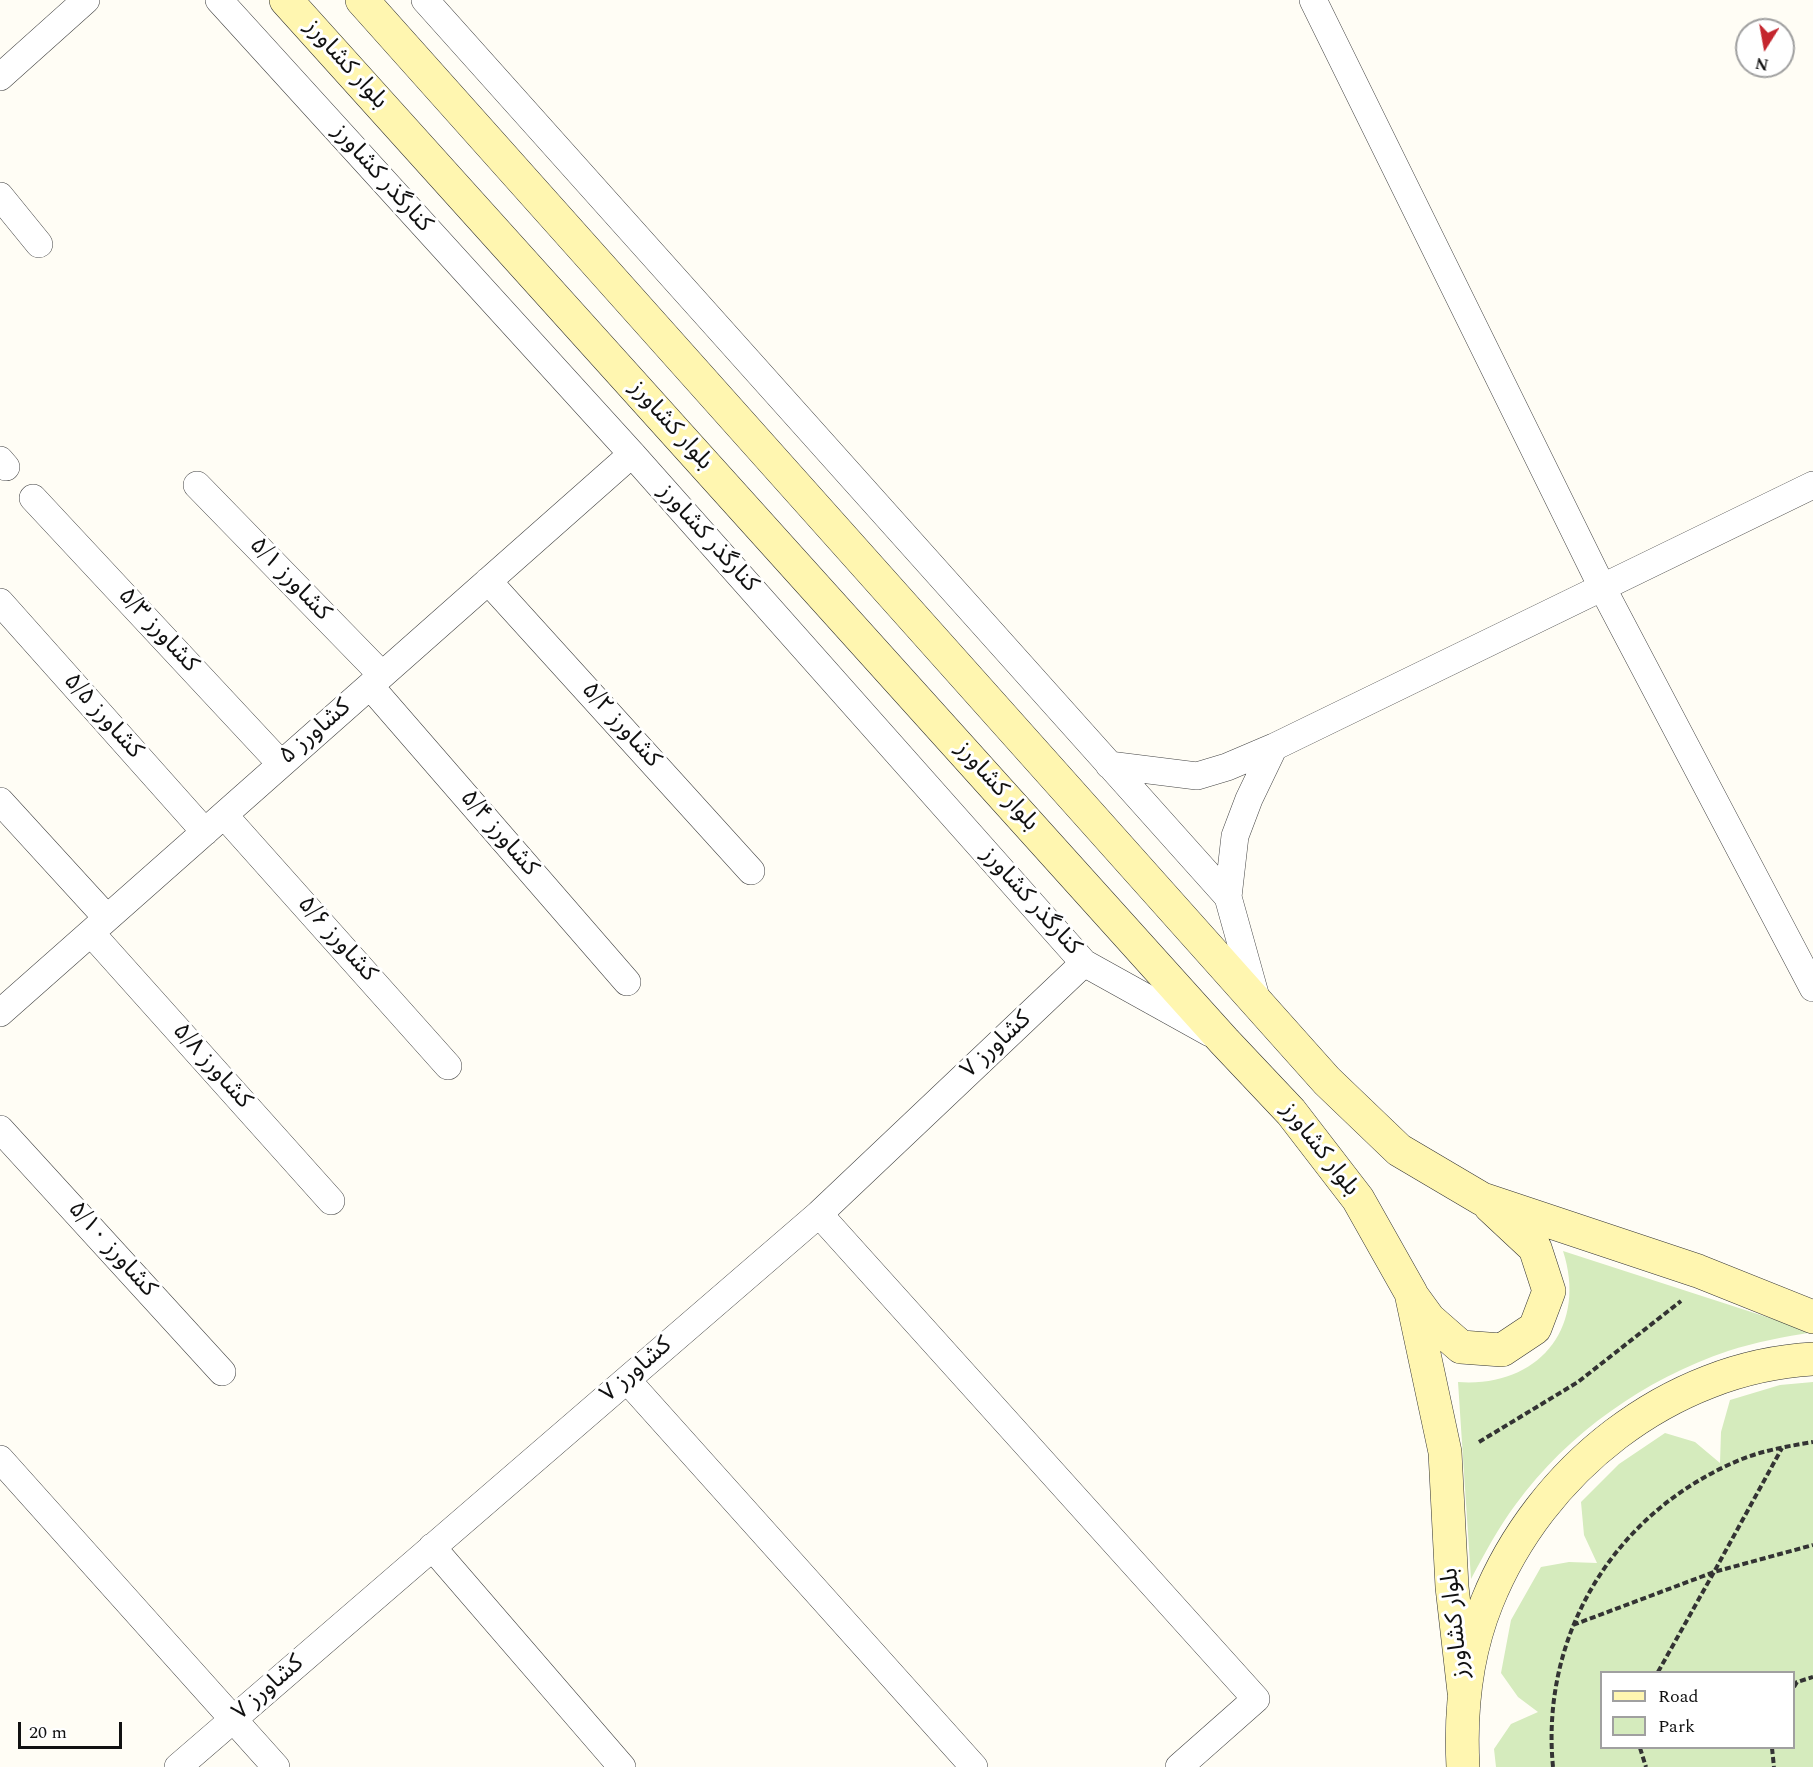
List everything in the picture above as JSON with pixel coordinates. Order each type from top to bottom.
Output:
[{"type":"main road","name":"بلوار کشاورز","points":[[286,0],[1224,1041],[1291,1112],[1358,1199],[1411,1293],[1444,1452],[1452,1587],[1464,1692]]},
{"type":"main road","name":"بلوار کشاورز","points":[[362,0],[1327,1081],[1399,1150],[1482,1199],[1698,1271],[1813,1317]]},
{"type":"main road","points":[[1411,1293],[1429,1319],[1461,1347],[1502,1350],[1535,1328],[1549,1291],[1535,1248],[1482,1199]]},
{"type":"main road","points":[[1463,1767],[1464,1692],[1473,1646],[1487,1602],[1507,1560],[1531,1520],[1560,1484],[1593,1452],[1630,1423],[1669,1399],[1712,1381],[1756,1367],[1813,1359]]},
{"type":"street","points":[[0,77],[86,0]]},
{"type":"street","name":"کنارگذر کشاورز","points":[[219,0],[632,454],[1084,963],[1224,1041]]},
{"type":"street","points":[[425,0],[1228,897]]},
{"type":"street","points":[[1313,0],[1602,587],[1813,988]]},
{"type":"street","points":[[0,196],[39,244]]},
{"type":"street","name":"کشاورز ۵","points":[[0,1013],[632,454]]},
{"type":"street","points":[[1109,765],[1197,776],[1227,767],[1274,747],[1813,484]]},
{"type":"street","name":"کشاورز ۵/۱","points":[[197,485],[376,680]]},
{"type":"street","name":"کشاورز ۵/۳","points":[[33,498],[281,764]]},
{"type":"street","name":"کشاورز ۵/۲","points":[[488,581],[751,871]]},
{"type":"street","name":"کشاورز ۵/۵","points":[[0,602],[214,823]]},
{"type":"street","name":"کشاورز ۵/۴","points":[[376,680],[627,982]]},
{"type":"street","points":[[1257,1001],[1228,897],[1235,836],[1249,799],[1274,747]]},
{"type":"street","name":"کشاورز ۵/۸","points":[[0,801],[99,925],[330,1201]]},
{"type":"street","name":"کشاورز ۵/۶","points":[[214,823],[448,1066]]},
{"type":"street","name":"کشاورز ۷","points":[[178,1767],[819,1214],[1084,963]]},
{"type":"street","name":"کشاورز ۵/۱۰","points":[[0,1129],[222,1372]]},
{"type":"street","points":[[819,1214],[1257,1699],[1179,1767]]},
{"type":"street","points":[[627,1380],[974,1767]]},
{"type":"street","points":[[0,1459],[276,1767]]},
{"type":"street","points":[[432,1547],[622,1767]]},
{"type":"path","points":[[1444,1452],[1462,1452],[1578,1382],[1685,1297],[1698,1271]]},
{"type":"path","points":[[1553,1767],[1551,1745],[1553,1704],[1560,1664],[1573,1625],[1591,1589],[1613,1555],[1641,1525],[1664,1505],[1706,1476],[1744,1459],[1783,1447],[1813,1442]]},
{"type":"path","points":[[1659,1671],[1783,1447]]},
{"type":"path","points":[[1573,1625],[1714,1572],[1813,1545]]},
{"type":"path","points":[[1795,1685],[1797,1682],[1813,1677]]},
{"type":"path","points":[[1640,1749],[1646,1767]]},
{"type":"path","points":[[1772,1749],[1774,1767]]},
{"type":"green space","points":[[1563,1251],[1813,1332],[1749,1345],[1697,1363],[1638,1393],[1610,1411],[1559,1454],[1537,1478],[1503,1522],[1471,1579],[1458,1382],[1487,1381],[1512,1375],[1533,1363],[1550,1348],[1562,1328],[1568,1305],[1569,1279]]},
{"type":"green space","points":[[1813,1382],[1813,1767],[1496,1767],[1494,1749],[1511,1724],[1538,1712],[1518,1697],[1501,1673],[1511,1620],[1541,1567],[1569,1562],[1597,1563],[1584,1535],[1581,1502],[1619,1464],[1665,1433],[1695,1442],[1720,1463],[1721,1432],[1730,1400],[1780,1385]]}]
